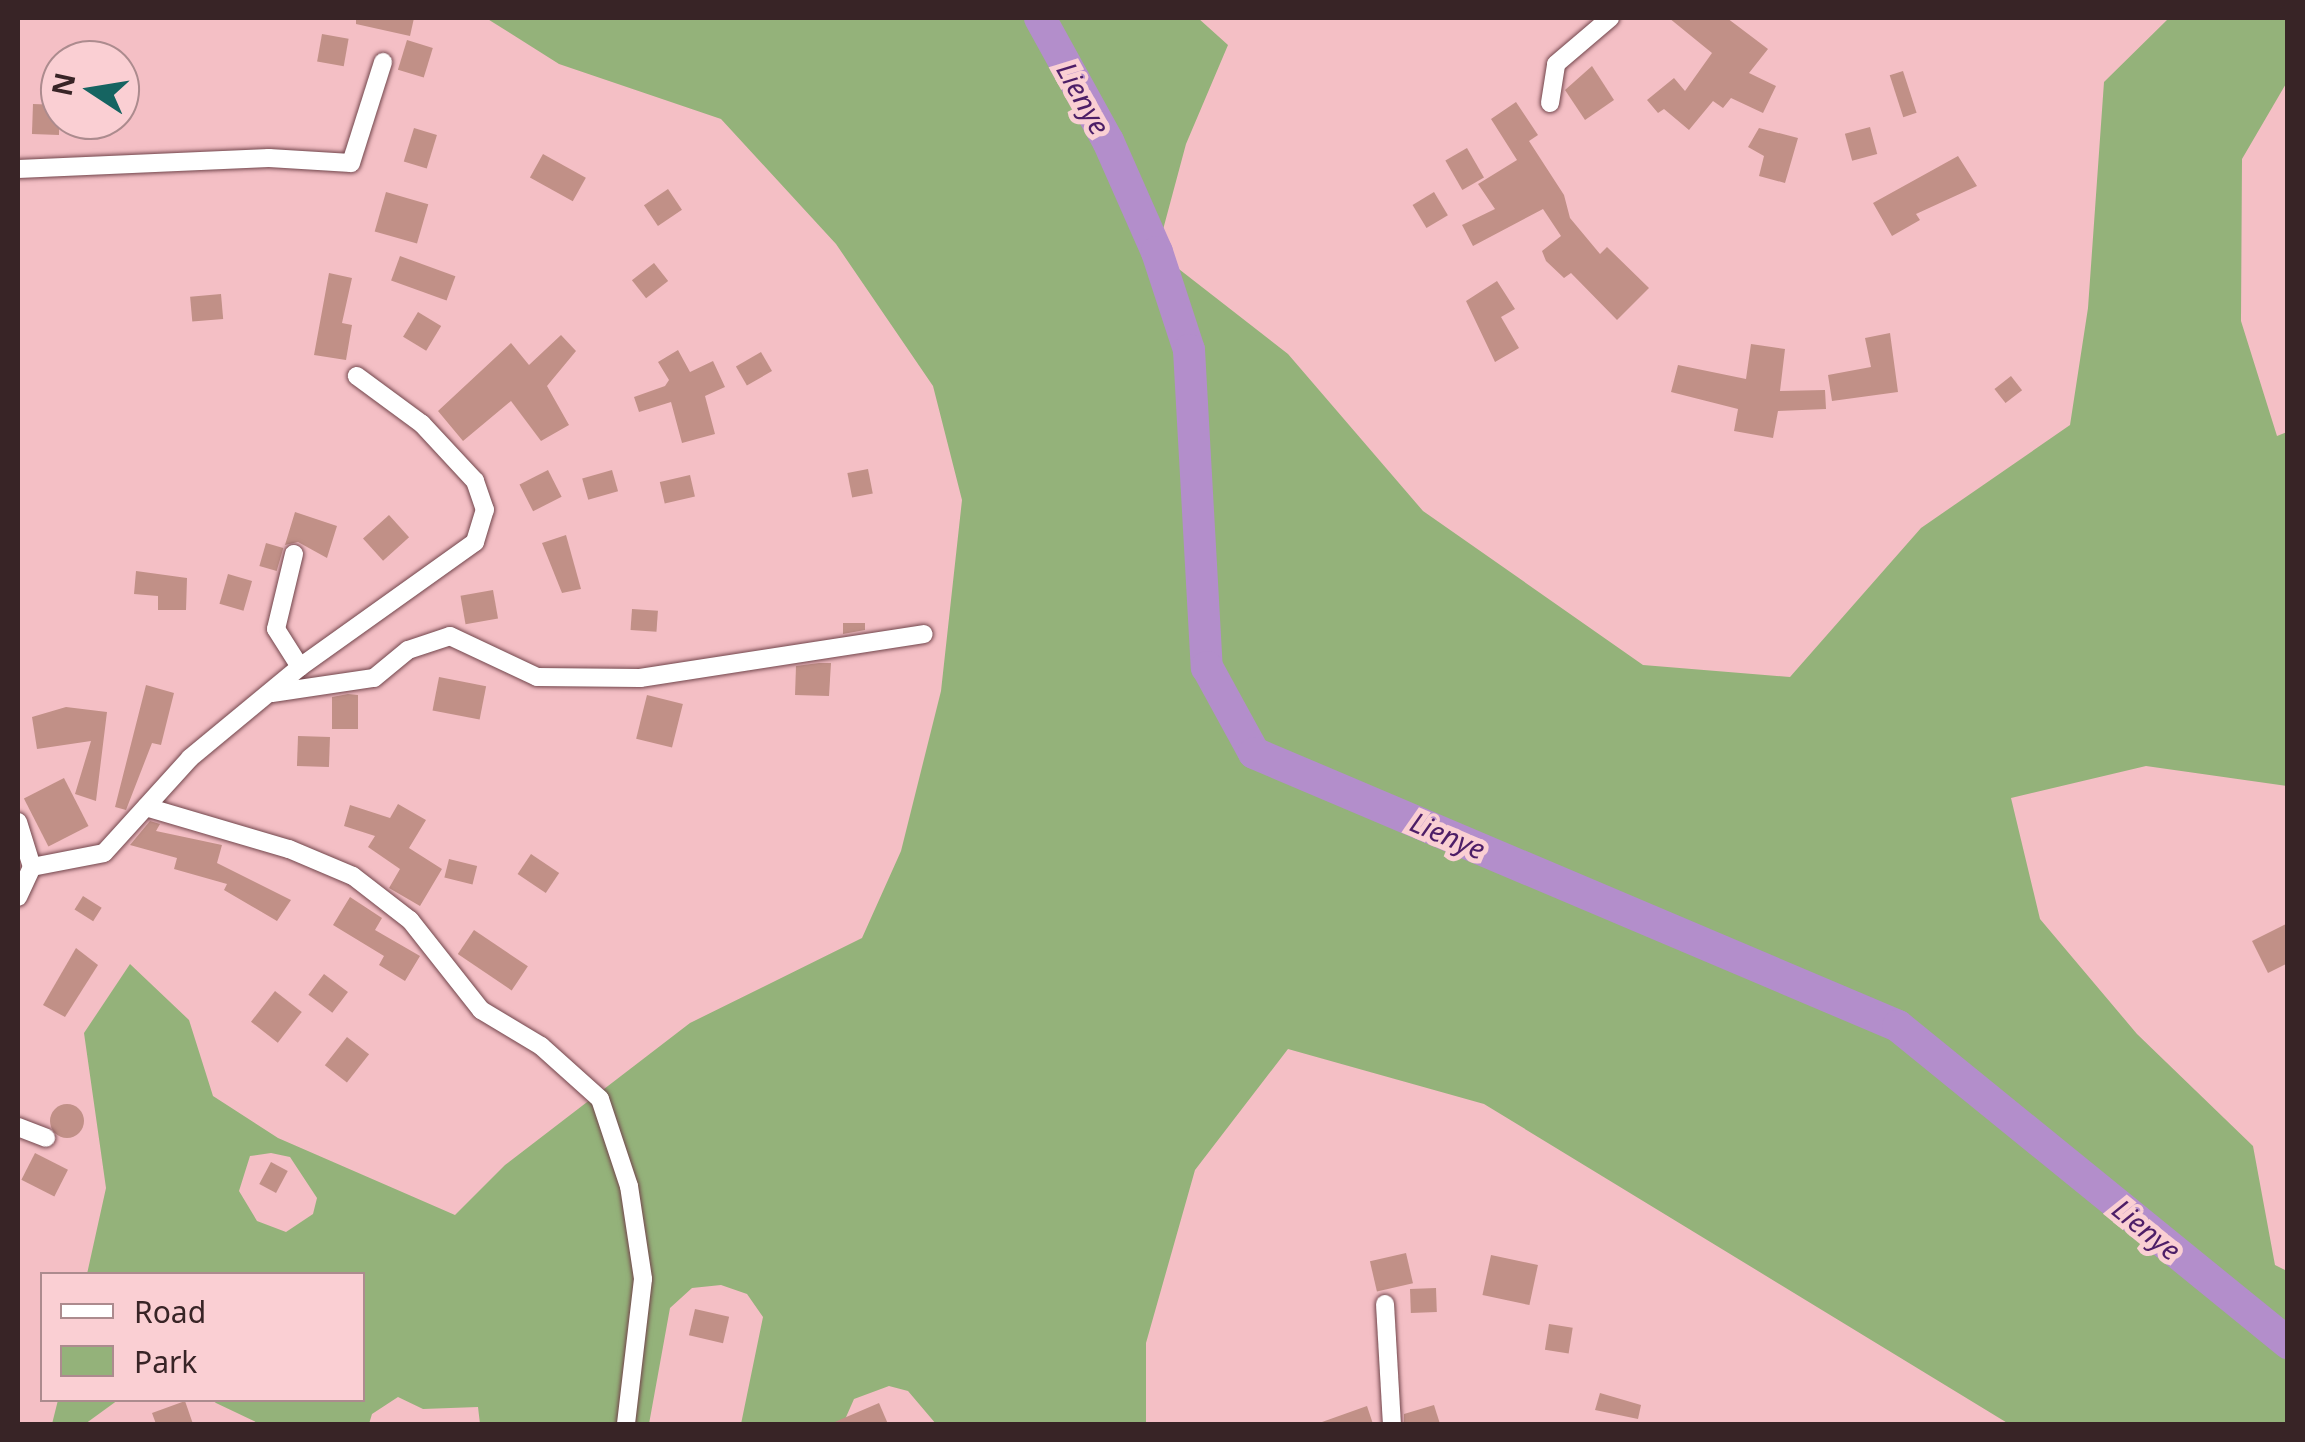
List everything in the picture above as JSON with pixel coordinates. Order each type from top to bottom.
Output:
[{"type":"street","points":[[1550,103],[1556,64],[1610,18]]},
{"type":"street","points":[[18,169],[251,158],[351,163],[384,62]]},
{"type":"street","points":[[32,867],[104,853],[190,758],[300,667],[475,542],[484,526],[483,494],[475,480],[422,424],[357,376]]},
{"type":"street","points":[[294,554],[276,629],[300,667]]},
{"type":"street","points":[[271,693],[374,678],[408,650],[450,636],[537,676],[640,678],[924,634]]},
{"type":"street","points":[[146,807],[289,850],[353,876],[410,920],[482,1010],[580,1076],[600,1099],[629,1186],[643,1279],[626,1424]]},
{"type":"street","points":[[18,822],[32,867],[18,897]]},
{"type":"street","points":[[18,1127],[46,1138]]},
{"type":"street","points":[[1385,1304],[1392,1424]]},
{"type":"green space","points":[[486,18],[1198,18],[1228,45],[1186,144],[1157,252],[1288,354],[1423,511],[1643,665],[1790,677],[1921,528],[2070,425],[2088,308],[2104,82],[2169,18],[2287,18],[2287,82],[2242,159],[2241,321],[2277,436],[2287,432],[2287,786],[2146,766],[2011,798],[2040,919],[2137,1034],[2253,1146],[2275,1265],[2287,1271],[2287,1424],[2009,1424],[1484,1104],[1288,1049],[1195,1170],[1146,1343],[1146,1424],[936,1424],[908,1391],[889,1386],[854,1399],[843,1424],[741,1424],[763,1317],[747,1294],[721,1285],[692,1288],[670,1308],[649,1424],[480,1424],[478,1407],[423,1409],[398,1397],[372,1414],[369,1424],[260,1424],[215,1402],[365,1402],[365,1272],[87,1272],[106,1188],[84,1033],[130,964],[189,1020],[213,1096],[278,1138],[455,1215],[505,1165],[690,1023],[862,938],[901,851],[941,691],[962,500],[933,386],[836,244],[721,119],[559,64]],"holes":[[[271,1153],[290,1157],[317,1198],[313,1214],[286,1232],[257,1221],[239,1191],[250,1156]]]},
{"type":"green space","points":[[58,1402],[115,1402],[85,1424],[52,1424]]},
{"type":"building","points":[[356,18],[414,18],[410,36],[356,24]]},
{"type":"building","points":[[1669,18],[1727,18],[1768,49],[1749,73],[1776,86],[1763,113],[1731,98],[1723,108],[1713,101],[1689,130],[1664,109],[1658,113],[1647,100],[1674,78],[1685,91],[1712,53]]},
{"type":"building","points":[[322,34],[349,39],[344,66],[317,62]]},
{"type":"building","points":[[407,40],[433,48],[424,78],[398,70]]},
{"type":"building","points":[[1592,66],[1614,100],[1585,120],[1565,90]]},
{"type":"building","points":[[1903,71],[1917,113],[1903,117],[1890,75]]},
{"type":"building","points":[[1516,102],[1538,135],[1529,141],[1564,195],[1570,218],[1600,254],[1607,247],[1649,288],[1617,320],[1571,273],[1564,278],[1546,261],[1542,251],[1561,236],[1543,209],[1473,246],[1462,225],[1495,209],[1478,184],[1517,160],[1491,119]]},
{"type":"building","points":[[33,104],[40,104],[40,134],[32,134]]},
{"type":"building","points":[[1870,127],[1877,154],[1852,161],[1845,134]]},
{"type":"building","points":[[414,128],[437,135],[427,168],[404,161]]},
{"type":"building","points":[[1759,128],[1798,138],[1785,183],[1759,176],[1764,156],[1748,147]]},
{"type":"building","points":[[1467,148],[1484,177],[1462,190],[1445,160]]},
{"type":"building","points":[[543,154],[586,178],[573,201],[530,178]]},
{"type":"building","points":[[1958,156],[1977,186],[1916,214],[1920,220],[1892,236],[1873,203]]},
{"type":"building","points":[[668,189],[682,210],[658,226],[644,205]]},
{"type":"building","points":[[386,192],[428,204],[417,244],[375,231]]},
{"type":"building","points":[[1434,192],[1448,215],[1426,228],[1413,205]]},
{"type":"building","points":[[400,256],[455,276],[447,301],[391,280]]},
{"type":"building","points":[[654,263],[668,281],[646,298],[632,280]]},
{"type":"building","points":[[329,273],[352,278],[342,323],[352,325],[346,360],[314,355]]},
{"type":"building","points":[[1497,281],[1515,309],[1501,317],[1519,348],[1495,362],[1466,301]]},
{"type":"building","points":[[221,294],[223,319],[192,322],[190,297]]},
{"type":"building","points":[[418,312],[441,326],[426,351],[403,337]]},
{"type":"building","points":[[1890,333],[1898,392],[1832,401],[1828,375],[1871,367],[1865,338]]},
{"type":"building","points":[[561,335],[576,351],[547,386],[569,425],[541,441],[511,401],[463,441],[438,411],[511,343],[529,365]]},
{"type":"building","points":[[1751,344],[1785,349],[1780,391],[1825,390],[1826,409],[1778,411],[1773,438],[1734,431],[1738,409],[1671,392],[1678,365],[1746,379]]},
{"type":"building","points":[[678,350],[690,372],[713,361],[725,387],[705,396],[715,434],[682,443],[671,402],[639,412],[634,397],[665,386],[669,380],[658,362]]},
{"type":"building","points":[[761,352],[772,371],[747,386],[736,366]]},
{"type":"building","points":[[2011,376],[2022,390],[2006,403],[1994,389]]},
{"type":"building","points":[[868,469],[873,494],[852,498],[847,473]]},
{"type":"building","points":[[548,470],[562,497],[533,511],[519,485]]},
{"type":"building","points":[[612,470],[618,491],[588,500],[582,479]]},
{"type":"building","points":[[690,475],[695,496],[665,503],[660,482]]},
{"type":"building","points":[[295,512],[337,526],[327,558],[298,542],[285,545]]},
{"type":"building","points":[[389,515],[409,537],[383,561],[363,538]]},
{"type":"building","points":[[566,535],[581,589],[562,593],[542,543]]},
{"type":"building","points":[[266,543],[283,548],[277,571],[259,566]]},
{"type":"building","points":[[136,571],[187,578],[186,610],[158,610],[158,596],[134,594]]},
{"type":"building","points":[[228,574],[252,581],[243,611],[219,604]]},
{"type":"building","points":[[493,590],[498,619],[466,624],[461,596]]},
{"type":"building","points":[[632,609],[658,611],[656,632],[631,630]]},
{"type":"building","points":[[843,623],[865,623],[865,630],[843,634]]},
{"type":"building","points":[[831,663],[829,696],[795,695],[796,666]]},
{"type":"building","points":[[439,677],[486,686],[480,720],[433,710]]},
{"type":"building","points":[[146,685],[174,693],[161,745],[152,743],[126,810],[115,807]]},
{"type":"building","points":[[358,695],[358,729],[332,729],[332,697]]},
{"type":"building","points":[[647,695],[683,704],[672,748],[636,739]]},
{"type":"building","points":[[66,707],[107,712],[96,801],[75,794],[91,741],[37,749],[32,717]]},
{"type":"building","points":[[298,736],[330,737],[329,767],[297,766]]},
{"type":"building","points":[[64,778],[89,826],[48,847],[24,798]]},
{"type":"building","points":[[398,804],[426,820],[409,848],[442,869],[420,906],[389,888],[400,869],[368,847],[375,836],[344,826],[350,805],[390,818]]},
{"type":"building","points":[[150,821],[160,824],[156,831],[222,845],[217,863],[291,900],[277,921],[224,890],[227,884],[174,869],[177,858],[130,845]]},
{"type":"building","points":[[531,854],[559,873],[546,893],[518,874]]},
{"type":"building","points":[[449,859],[477,866],[473,884],[444,877]]},
{"type":"building","points":[[83,896],[102,908],[93,921],[75,910]]},
{"type":"building","points":[[350,897],[382,918],[375,930],[420,956],[405,981],[379,965],[384,956],[333,925]]},
{"type":"building","points":[[2288,923],[2288,963],[2268,973],[2252,941]]},
{"type":"building","points":[[474,930],[528,966],[512,990],[458,954]]},
{"type":"building","points":[[76,948],[98,965],[65,1017],[43,1005]]},
{"type":"building","points":[[324,974],[348,992],[332,1013],[308,995]]},
{"type":"building","points":[[275,991],[302,1012],[278,1043],[251,1022]]},
{"type":"building","points":[[347,1037],[369,1054],[347,1083],[325,1065]]},
{"type":"building","points":[[67,1104],[79,1109],[84,1121],[79,1133],[67,1138],[55,1133],[50,1121],[55,1109]]},
{"type":"building","points":[[35,1153],[68,1170],[54,1197],[21,1180]]},
{"type":"building","points":[[271,1162],[288,1171],[276,1193],[259,1184]]},
{"type":"building","points":[[1406,1253],[1413,1283],[1377,1292],[1370,1261]]},
{"type":"building","points":[[1491,1255],[1538,1265],[1529,1305],[1482,1295]]},
{"type":"building","points":[[1436,1288],[1437,1312],[1411,1313],[1410,1289]]},
{"type":"building","points":[[695,1309],[729,1317],[723,1343],[689,1335]]},
{"type":"building","points":[[1549,1324],[1573,1328],[1569,1353],[1545,1350]]},
{"type":"building","points":[[1600,1393],[1641,1405],[1638,1419],[1595,1410]]},
{"type":"building","points":[[185,1402],[193,1424],[156,1424],[152,1413]]},
{"type":"building","points":[[879,1403],[888,1424],[830,1424]]},
{"type":"building","points":[[1434,1405],[1440,1424],[1404,1424],[1404,1414]]},
{"type":"building","points":[[1367,1406],[1373,1424],[1322,1424],[1322,1422]]},
{"type":"waterway","name":"Lienye","points":[[1040,18],[1108,141],[1157,252],[1189,350],[1207,667],[1254,753],[1898,1026],[2288,1343]]}]
